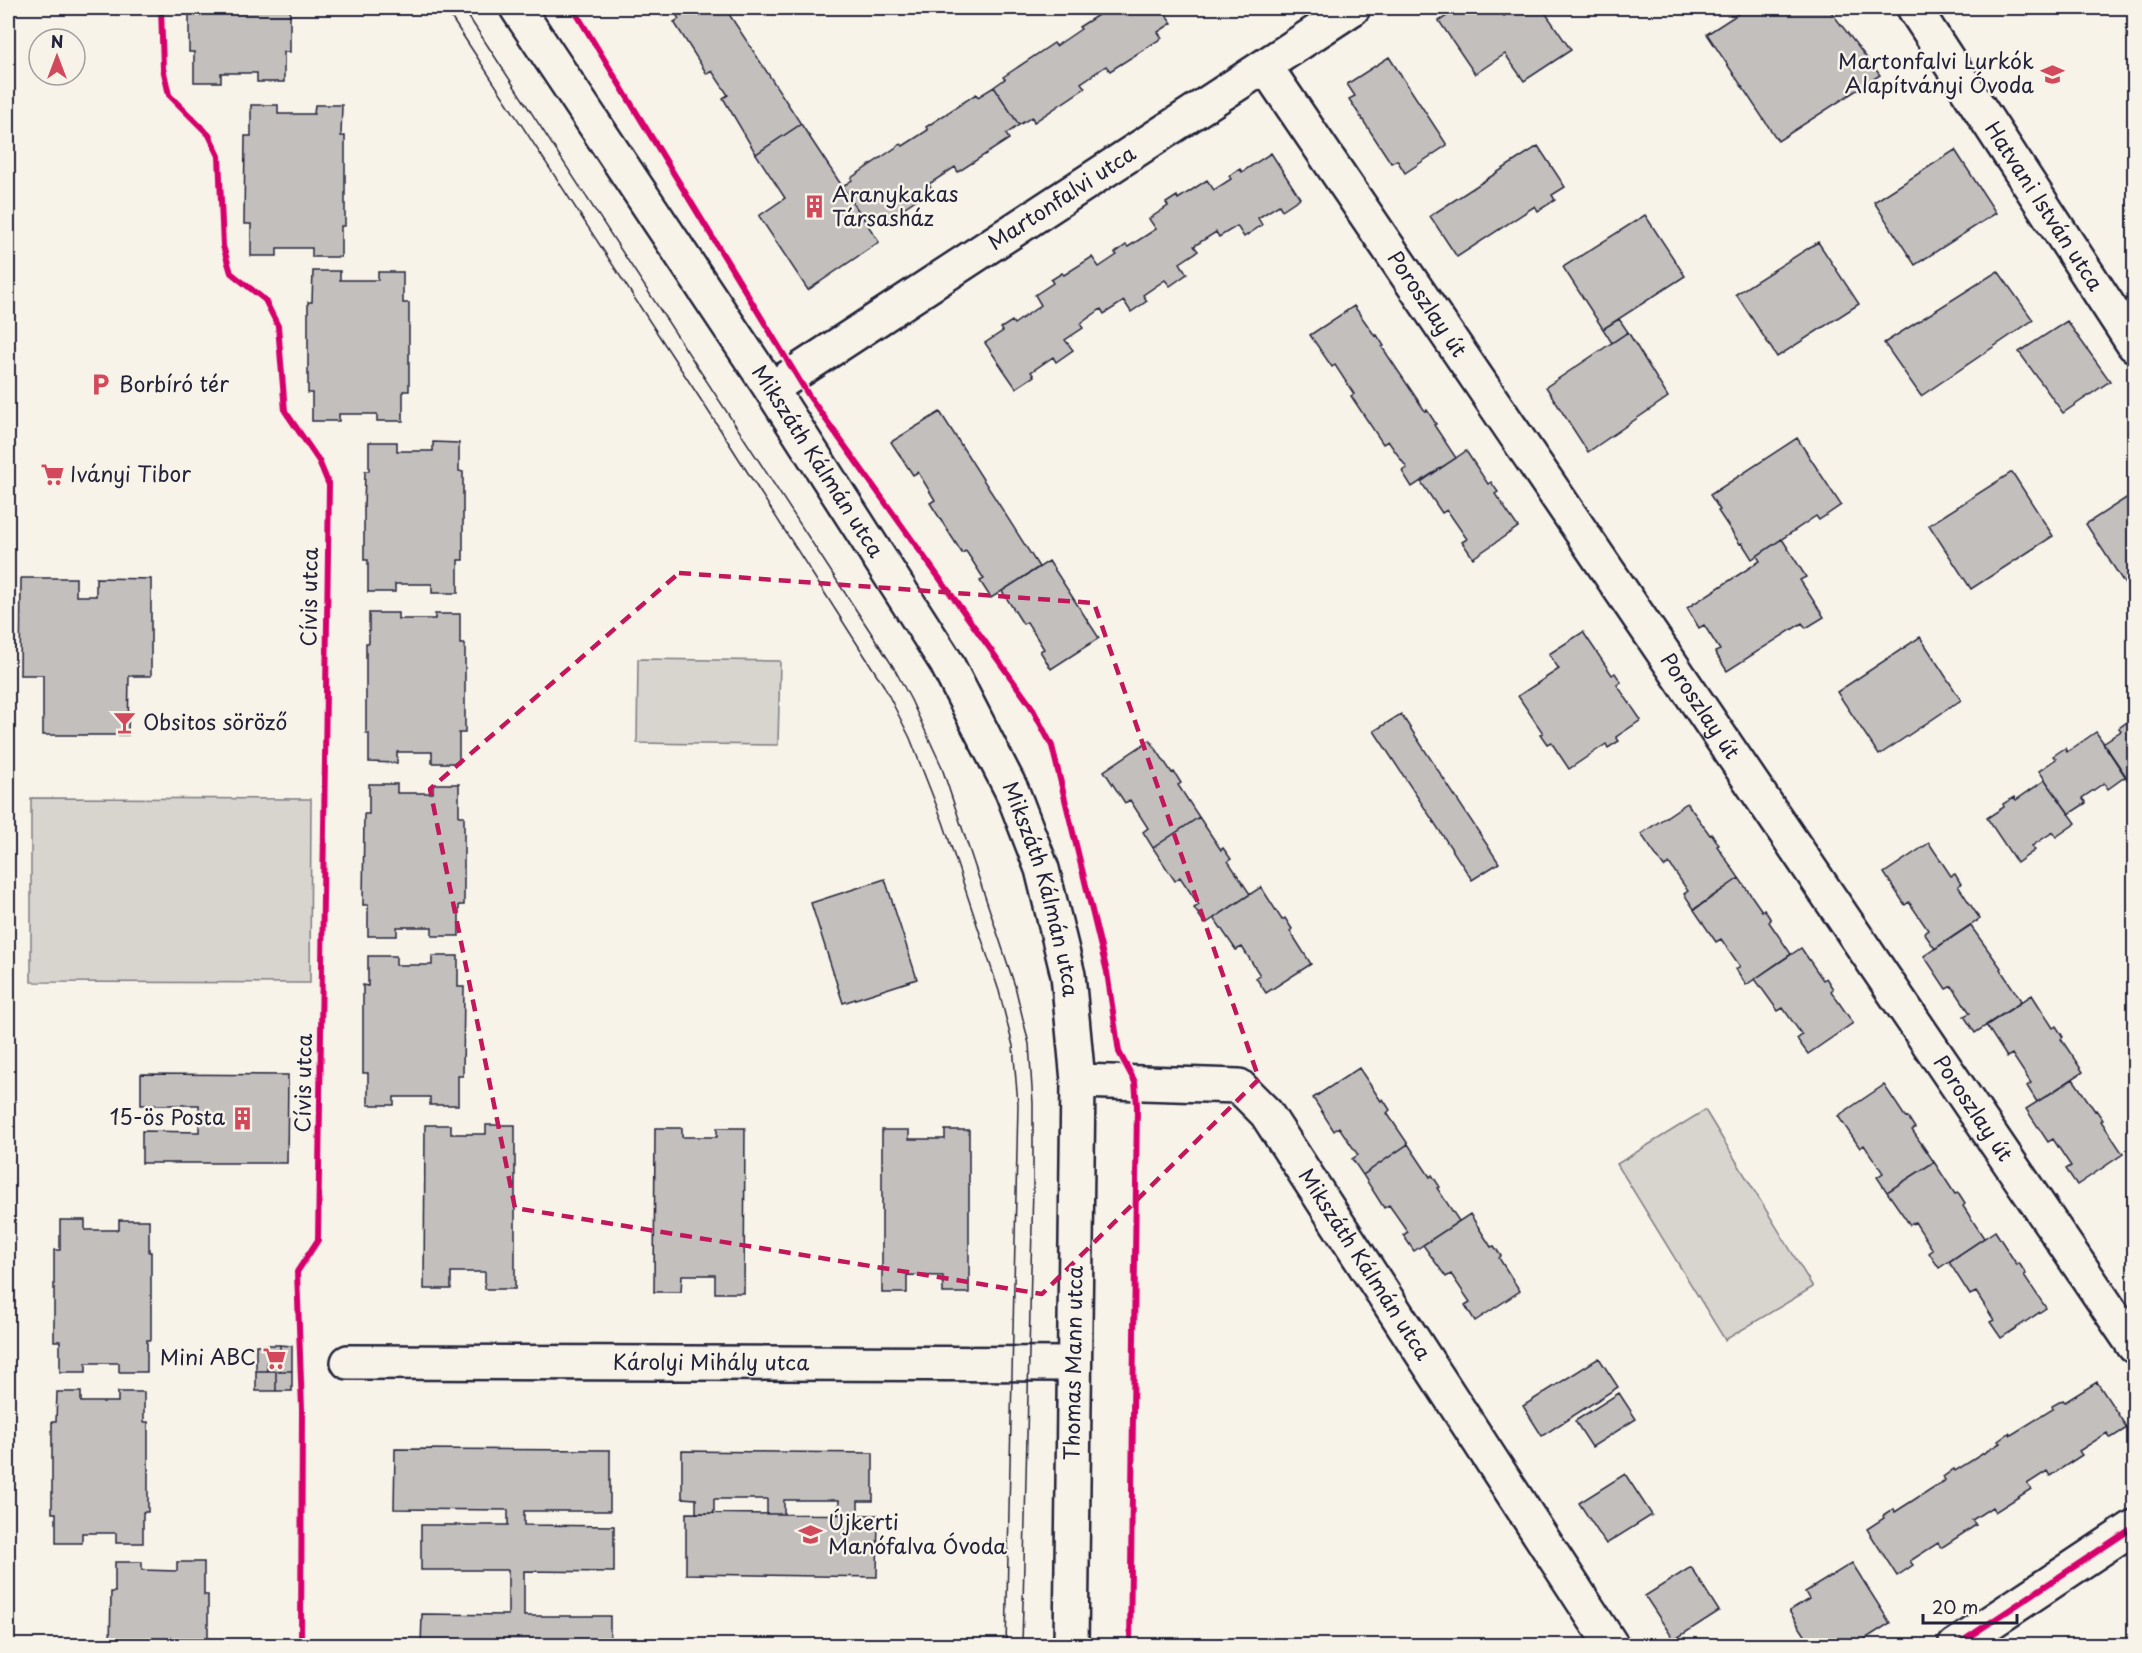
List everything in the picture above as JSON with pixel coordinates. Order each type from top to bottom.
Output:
[{"type":"street","name":"Mikszáth Kálmán utca","points":[[517,8],[771,389],[946,662],[1012,791],[1042,869],[1068,975],[1078,1081],[1239,1086],[1266,1113],[1612,1646]]},
{"type":"street","name":"Martonfalvi utca","points":[[771,389],[1353,8]]},
{"type":"street","name":"Hatvani István utca","points":[[1914,8],[2134,345]]},
{"type":"street","name":"Poroszlay út","points":[[1264,66],[2134,1346]]},
{"type":"street","name":"Thomas Mann utca","points":[[1071,1646],[1078,1081]]},
{"type":"street","name":"Károlyi Mihály utca","points":[[348,1362],[1073,1364]]},
{"type":"street","points":[[1955,1646],[2134,1527]]},
{"type":"highlighted area","points":[[679,573],[1094,603],[1259,1079],[1042,1294],[515,1208],[430,789]]},
{"type":"shaded area","points":[[638,659],[780,661],[778,745],[637,743]]},
{"type":"shaded area","points":[[31,798],[311,799],[310,983],[31,982]]},
{"type":"shaded area","points":[[1705,1110],[1813,1287],[1725,1340],[1617,1164]]},
{"type":"building","points":[[189,8],[290,8],[290,52],[284,52],[284,82],[257,82],[257,73],[221,73],[221,82],[194,82],[194,52],[189,52]]},
{"type":"building","points":[[672,8],[725,8],[801,124],[756,154],[723,98],[728,95],[712,71],[707,74],[674,22],[679,19]]},
{"type":"building","points":[[1109,8],[1161,8],[1172,23],[1158,32],[1162,38],[1110,71],[1106,66],[1081,83],[1085,88],[1034,122],[1032,117],[1019,125],[994,87],[1005,79],[1003,77],[1054,43],[1056,46],[1081,29],[1079,27]]},
{"type":"building","points":[[1459,8],[1498,8],[1504,16],[1516,8],[1542,8],[1571,50],[1524,81],[1505,54],[1475,74],[1439,21]]},
{"type":"building","points":[[1620,8],[1633,8],[1624,13]]},
{"type":"building","points":[[1747,8],[1828,8],[1880,75],[1778,141],[1707,34]]},
{"type":"building","points":[[1389,57],[1447,145],[1405,173],[1397,160],[1391,163],[1349,99],[1355,96],[1347,84]]},
{"type":"building","points":[[994,87],[1019,125],[1006,134],[1009,139],[958,172],[955,167],[929,184],[932,189],[881,223],[878,218],[868,225],[842,187],[852,180],[851,178],[901,144],[903,146],[928,130],[926,127],[976,94],[978,97]]},
{"type":"building","points":[[251,105],[278,105],[278,114],[314,114],[315,105],[342,105],[341,136],[345,136],[345,226],[341,226],[341,257],[312,257],[312,248],[277,248],[277,256],[251,256],[251,224],[244,224],[245,136],[251,136]]},
{"type":"building","name":"Aranykakas Társasház","points":[[801,124],[879,242],[808,290],[759,216],[785,198],[756,154]]},
{"type":"building","points":[[1538,146],[1565,187],[1552,195],[1555,200],[1538,211],[1535,206],[1457,257],[1430,216]]},
{"type":"building","points":[[1955,150],[1996,213],[1915,265],[1874,202]]},
{"type":"building","points":[[1271,153],[1300,198],[1282,210],[1279,205],[1258,218],[1262,225],[1244,237],[1237,226],[1219,237],[1216,232],[1194,246],[1198,251],[1180,263],[1187,274],[1170,286],[1165,280],[1143,295],[1147,301],[1131,312],[1124,301],[1104,314],[1101,309],[1080,324],[1083,328],[1065,340],[1073,350],[1056,362],[1053,357],[1031,372],[1034,376],[1016,388],[985,343],[1003,331],[1001,328],[1012,321],[1014,324],[1041,305],[1035,295],[1053,283],[1051,280],[1062,273],[1064,275],[1092,257],[1099,267],[1117,255],[1115,253],[1126,245],[1128,247],[1156,229],[1149,219],[1168,206],[1166,203],[1177,196],[1178,199],[1207,180],[1214,190],[1231,179],[1229,176],[1240,169],[1242,172]]},
{"type":"building","points":[[1645,215],[1685,276],[1603,329],[1563,267]]},
{"type":"building","points":[[1818,242],[1859,304],[1777,357],[1736,294]]},
{"type":"building","points":[[313,271],[340,271],[340,280],[378,280],[378,272],[403,272],[403,303],[409,303],[409,391],[403,391],[403,421],[377,421],[377,414],[339,414],[339,421],[312,421],[312,393],[308,393],[308,302],[312,302]]},
{"type":"building","points":[[1998,271],[2033,320],[1921,396],[1884,343]]},
{"type":"building","points":[[1354,306],[1375,336],[1377,335],[1384,346],[1382,347],[1425,411],[1427,410],[1456,458],[1412,487],[1402,471],[1407,468],[1388,441],[1383,444],[1351,396],[1354,394],[1335,365],[1332,367],[1310,335]]},
{"type":"building","points":[[1619,319],[1628,332],[1612,343],[1603,329]]},
{"type":"building","points":[[2067,321],[2110,381],[2063,413],[2019,352]]},
{"type":"building","points":[[1628,332],[1668,397],[1588,452],[1546,387]]},
{"type":"building","points":[[940,412],[1039,567],[991,598],[980,581],[984,579],[966,551],[962,553],[930,503],[935,500],[918,472],[913,475],[891,442]]},
{"type":"building","points":[[1797,438],[1841,505],[1819,520],[1816,516],[1752,559],[1718,511],[1720,510],[1710,495]]},
{"type":"building","points":[[369,442],[397,442],[397,451],[433,451],[433,442],[459,443],[459,471],[463,472],[463,560],[458,560],[458,593],[432,593],[432,584],[395,584],[395,592],[368,592],[368,560],[364,560],[364,508],[365,471],[369,471]]},
{"type":"building","points":[[1466,451],[1488,484],[1491,482],[1498,492],[1495,494],[1518,527],[1473,558],[1462,542],[1467,539],[1447,510],[1442,513],[1421,482]]},
{"type":"building","points":[[2012,472],[2053,536],[1971,589],[1929,525]]},
{"type":"building","points":[[2134,493],[2134,585],[2128,589],[2086,524]]},
{"type":"building","points":[[1782,539],[1806,577],[1800,580],[1824,617],[1806,628],[1802,623],[1727,671],[1715,652],[1720,650],[1704,625],[1699,628],[1687,608],[1760,561],[1757,556]]},
{"type":"building","points":[[1049,561],[1099,638],[1051,669],[1040,651],[1044,649],[1027,622],[1023,624],[1002,591]]},
{"type":"building","points":[[21,578],[76,578],[76,596],[96,596],[96,578],[151,579],[151,676],[129,676],[128,735],[43,735],[43,675],[20,675]]},
{"type":"building","points":[[369,613],[398,613],[398,619],[435,619],[435,614],[460,614],[460,644],[465,644],[465,733],[459,733],[459,763],[432,763],[432,752],[397,752],[397,763],[369,762],[369,733],[366,733],[366,643],[369,643]]},
{"type":"building","points":[[1583,632],[1612,675],[1615,673],[1621,682],[1617,685],[1641,720],[1616,737],[1619,741],[1608,748],[1606,744],[1569,769],[1551,742],[1547,744],[1540,734],[1543,733],[1518,696],[1559,669],[1549,654]]},
{"type":"building","points":[[1920,637],[1961,700],[1879,755],[1837,692]]},
{"type":"building","points":[[1401,714],[1499,863],[1472,880],[1374,731]]},
{"type":"building","points":[[2130,720],[2132,724],[2134,722],[2133,788],[2103,743],[2121,731],[2119,728]]},
{"type":"building","points":[[2096,732],[2126,776],[2108,789],[2104,783],[2082,798],[2086,803],[2069,814],[2039,771],[2056,759],[2053,756],[2065,748],[2067,752]]},
{"type":"building","points":[[1150,740],[1181,783],[1178,785],[1199,817],[1153,848],[1143,832],[1148,828],[1130,800],[1125,803],[1104,771]]},
{"type":"building","points":[[2045,780],[2076,823],[2056,837],[2053,832],[2032,846],[2035,850],[2017,863],[1987,818],[2004,807],[2003,804],[2014,797],[2016,800]]},
{"type":"building","points":[[369,784],[397,784],[397,793],[433,793],[433,784],[459,784],[459,816],[464,816],[464,905],[459,905],[459,936],[432,936],[432,927],[397,927],[397,936],[368,936],[368,905],[363,905],[364,814],[369,814]]},
{"type":"building","points":[[1687,803],[1710,835],[1712,834],[1719,845],[1717,846],[1739,878],[1694,909],[1684,894],[1688,891],[1669,863],[1664,867],[1641,834]]},
{"type":"building","points":[[1199,817],[1221,850],[1223,848],[1231,859],[1228,861],[1250,894],[1205,924],[1194,908],[1199,905],[1180,877],[1175,881],[1153,848]]},
{"type":"building","points":[[1929,843],[1951,876],[1955,874],[1961,884],[1958,886],[1980,919],[1935,949],[1924,933],[1928,930],[1909,902],[1905,905],[1884,873]]},
{"type":"building","points":[[1739,878],[1762,911],[1764,909],[1771,920],[1769,922],[1791,954],[1746,985],[1736,969],[1740,966],[1721,939],[1716,942],[1694,910]]},
{"type":"building","points":[[885,879],[917,979],[843,1003],[811,903]]},
{"type":"building","points":[[1261,887],[1282,920],[1285,918],[1292,929],[1290,931],[1311,964],[1266,993],[1256,978],[1260,975],[1242,947],[1236,950],[1214,918]]},
{"type":"building","points":[[1970,925],[2022,1002],[1975,1033],[1964,1016],[1970,1013],[1952,986],[1946,989],[1924,956]]},
{"type":"building","points":[[1801,948],[1823,980],[1826,978],[1833,989],[1831,991],[1853,1023],[1808,1054],[1797,1039],[1802,1035],[1783,1008],[1778,1011],[1755,979]]},
{"type":"building","points":[[368,956],[396,956],[396,965],[432,965],[432,956],[458,956],[458,987],[464,987],[463,1076],[458,1076],[458,1105],[430,1105],[430,1097],[394,1097],[394,1105],[368,1105],[368,1073],[363,1073],[363,985],[368,986]]},
{"type":"building","points":[[2032,995],[2053,1028],[2056,1026],[2063,1037],[2061,1039],[2083,1072],[2037,1102],[2027,1086],[2031,1083],[2012,1054],[2007,1057],[1986,1025]]},
{"type":"building","points":[[1359,1068],[1381,1101],[1383,1099],[1390,1110],[1387,1113],[1408,1144],[1363,1175],[1352,1159],[1358,1155],[1339,1127],[1334,1131],[1313,1098]]},
{"type":"building","name":"15-ös Posta","points":[[141,1074],[288,1075],[287,1163],[142,1163],[142,1131],[199,1132],[199,1105],[141,1105]]},
{"type":"building","points":[[2073,1079],[2103,1120],[2101,1121],[2123,1154],[2077,1185],[2066,1169],[2071,1166],[2053,1139],[2048,1142],[2026,1109]]},
{"type":"building","points":[[1884,1085],[1906,1118],[1908,1117],[1915,1128],[1912,1130],[1934,1162],[1887,1192],[1877,1177],[1883,1173],[1864,1145],[1860,1148],[1838,1116]]},
{"type":"building","points":[[425,1125],[451,1125],[451,1134],[486,1134],[486,1125],[515,1125],[515,1289],[485,1289],[485,1272],[451,1272],[451,1289],[424,1289]]},
{"type":"building","points":[[655,1128],[682,1128],[682,1137],[717,1137],[717,1128],[745,1128],[744,1293],[715,1293],[715,1275],[682,1275],[681,1292],[654,1292]]},
{"type":"building","points":[[882,1130],[909,1130],[909,1139],[945,1139],[945,1130],[969,1130],[969,1293],[943,1293],[943,1276],[907,1275],[907,1293],[882,1293]]},
{"type":"building","points":[[1408,1144],[1430,1177],[1432,1175],[1440,1187],[1437,1188],[1459,1221],[1414,1251],[1403,1235],[1408,1232],[1389,1205],[1384,1208],[1363,1175]]},
{"type":"building","points":[[1934,1162],[1955,1194],[1958,1193],[1965,1204],[1963,1206],[1984,1238],[1939,1268],[1929,1253],[1933,1250],[1915,1222],[1910,1225],[1887,1192]]},
{"type":"building","points":[[1470,1214],[1491,1247],[1494,1246],[1501,1256],[1499,1258],[1520,1291],[1475,1321],[1465,1305],[1470,1302],[1451,1274],[1446,1277],[1423,1245]]},
{"type":"building","points":[[60,1220],[85,1220],[85,1230],[119,1230],[119,1220],[149,1220],[151,1340],[147,1340],[147,1372],[119,1372],[119,1363],[86,1363],[86,1372],[60,1372],[60,1341],[54,1341],[54,1250],[60,1250]]},
{"type":"building","points":[[1995,1231],[2017,1265],[2019,1263],[2026,1274],[2024,1275],[2046,1308],[2001,1338],[1990,1322],[1994,1320],[1976,1292],[1970,1295],[1949,1262]]},
{"type":"building","points":[[256,1345],[267,1345],[267,1371],[256,1371]]},
{"type":"building","name":"Mini ABC","points":[[267,1345],[280,1345],[280,1371],[267,1371]]},
{"type":"building","points":[[280,1345],[292,1346],[292,1371],[280,1371]]},
{"type":"building","points":[[1599,1358],[1618,1387],[1542,1436],[1523,1406]]},
{"type":"building","points":[[256,1371],[276,1371],[276,1391],[256,1391]]},
{"type":"building","points":[[276,1371],[292,1371],[292,1391],[276,1391]]},
{"type":"building","points":[[2097,1382],[2127,1428],[2111,1438],[2107,1433],[2079,1451],[2082,1455],[2050,1476],[2047,1471],[2027,1484],[2031,1489],[1995,1512],[1992,1507],[1972,1520],[1976,1525],[1941,1548],[1938,1543],[1910,1561],[1913,1565],[1897,1576],[1867,1529],[1894,1509],[1895,1512],[1945,1480],[1943,1477],[1954,1469],[1955,1471],[2000,1443],[1998,1441],[2009,1433],[2011,1435],[2053,1409],[2052,1406],[2063,1400],[2065,1402]]},
{"type":"building","points":[[57,1392],[81,1392],[81,1402],[118,1402],[118,1392],[144,1392],[144,1422],[148,1422],[148,1512],[143,1512],[143,1543],[116,1543],[116,1533],[82,1533],[82,1543],[56,1543],[56,1513],[52,1513],[52,1422],[56,1422]]},
{"type":"building","points":[[1619,1393],[1636,1419],[1592,1447],[1575,1421]]},
{"type":"building","points":[[395,1449],[610,1450],[610,1511],[524,1511],[524,1525],[614,1526],[614,1572],[524,1571],[524,1616],[610,1616],[610,1646],[421,1646],[422,1614],[508,1615],[508,1570],[421,1570],[421,1525],[508,1525],[508,1510],[394,1509]]},
{"type":"building","points":[[682,1451],[873,1453],[873,1501],[858,1501],[858,1515],[838,1515],[839,1500],[784,1500],[784,1514],[767,1514],[767,1499],[714,1499],[714,1513],[696,1513],[696,1499],[682,1498]]},
{"type":"building","points":[[1625,1474],[1652,1515],[1606,1544],[1579,1503]]},
{"type":"building","points":[[686,1513],[878,1515],[877,1577],[686,1574]]},
{"type":"building","points":[[115,1562],[142,1562],[142,1570],[177,1571],[177,1562],[204,1562],[204,1595],[208,1595],[208,1646],[110,1646],[111,1592],[115,1592]]},
{"type":"building","points":[[1852,1563],[1890,1623],[1854,1646],[1812,1646],[1789,1611],[1809,1599],[1805,1592]]},
{"type":"building","points":[[1691,1567],[1719,1611],[1674,1640],[1645,1596]]},
{"type":"tram line","points":[[445,8],[718,426],[884,686],[910,738],[943,822],[999,991],[1013,1046],[1018,1104],[1006,1646]]},
{"type":"tram line","points":[[463,8],[894,668],[941,765],[1015,986],[1029,1044],[1033,1103],[1033,1185],[1022,1646]]},
{"type":"cycle path","name":"Cívis utca","points":[[161,8],[163,68],[169,95],[209,135],[219,156],[223,246],[231,273],[265,300],[278,326],[285,411],[319,461],[329,485],[318,1240],[297,1272],[302,1409],[301,1646]]},
{"type":"cycle path","points":[[573,8],[809,396],[1031,706],[1052,746],[1107,972],[1119,1052],[1135,1082],[1137,1106],[1130,1646]]},
{"type":"cycle path","points":[[1955,1646],[2134,1527]]},
{"type":"place","name":"Martonfalvi Lurkók Alapítványi Óvoda","points":[[2052,74]]},
{"type":"place","name":"Aranykakas Társasház","points":[[814,207]]},
{"type":"place","name":"Borbíró tér","points":[[101,385]]},
{"type":"place","name":"Iványi Tibor","points":[[52,475]]},
{"type":"place","name":"Obsitos söröző","points":[[125,723]]},
{"type":"place","name":"15-ös Posta","points":[[243,1118]]},
{"type":"place","name":"Mini ABC","points":[[274,1358]]},
{"type":"place","name":"Újkerti Manófalva Óvoda","points":[[810,1535]]}]
